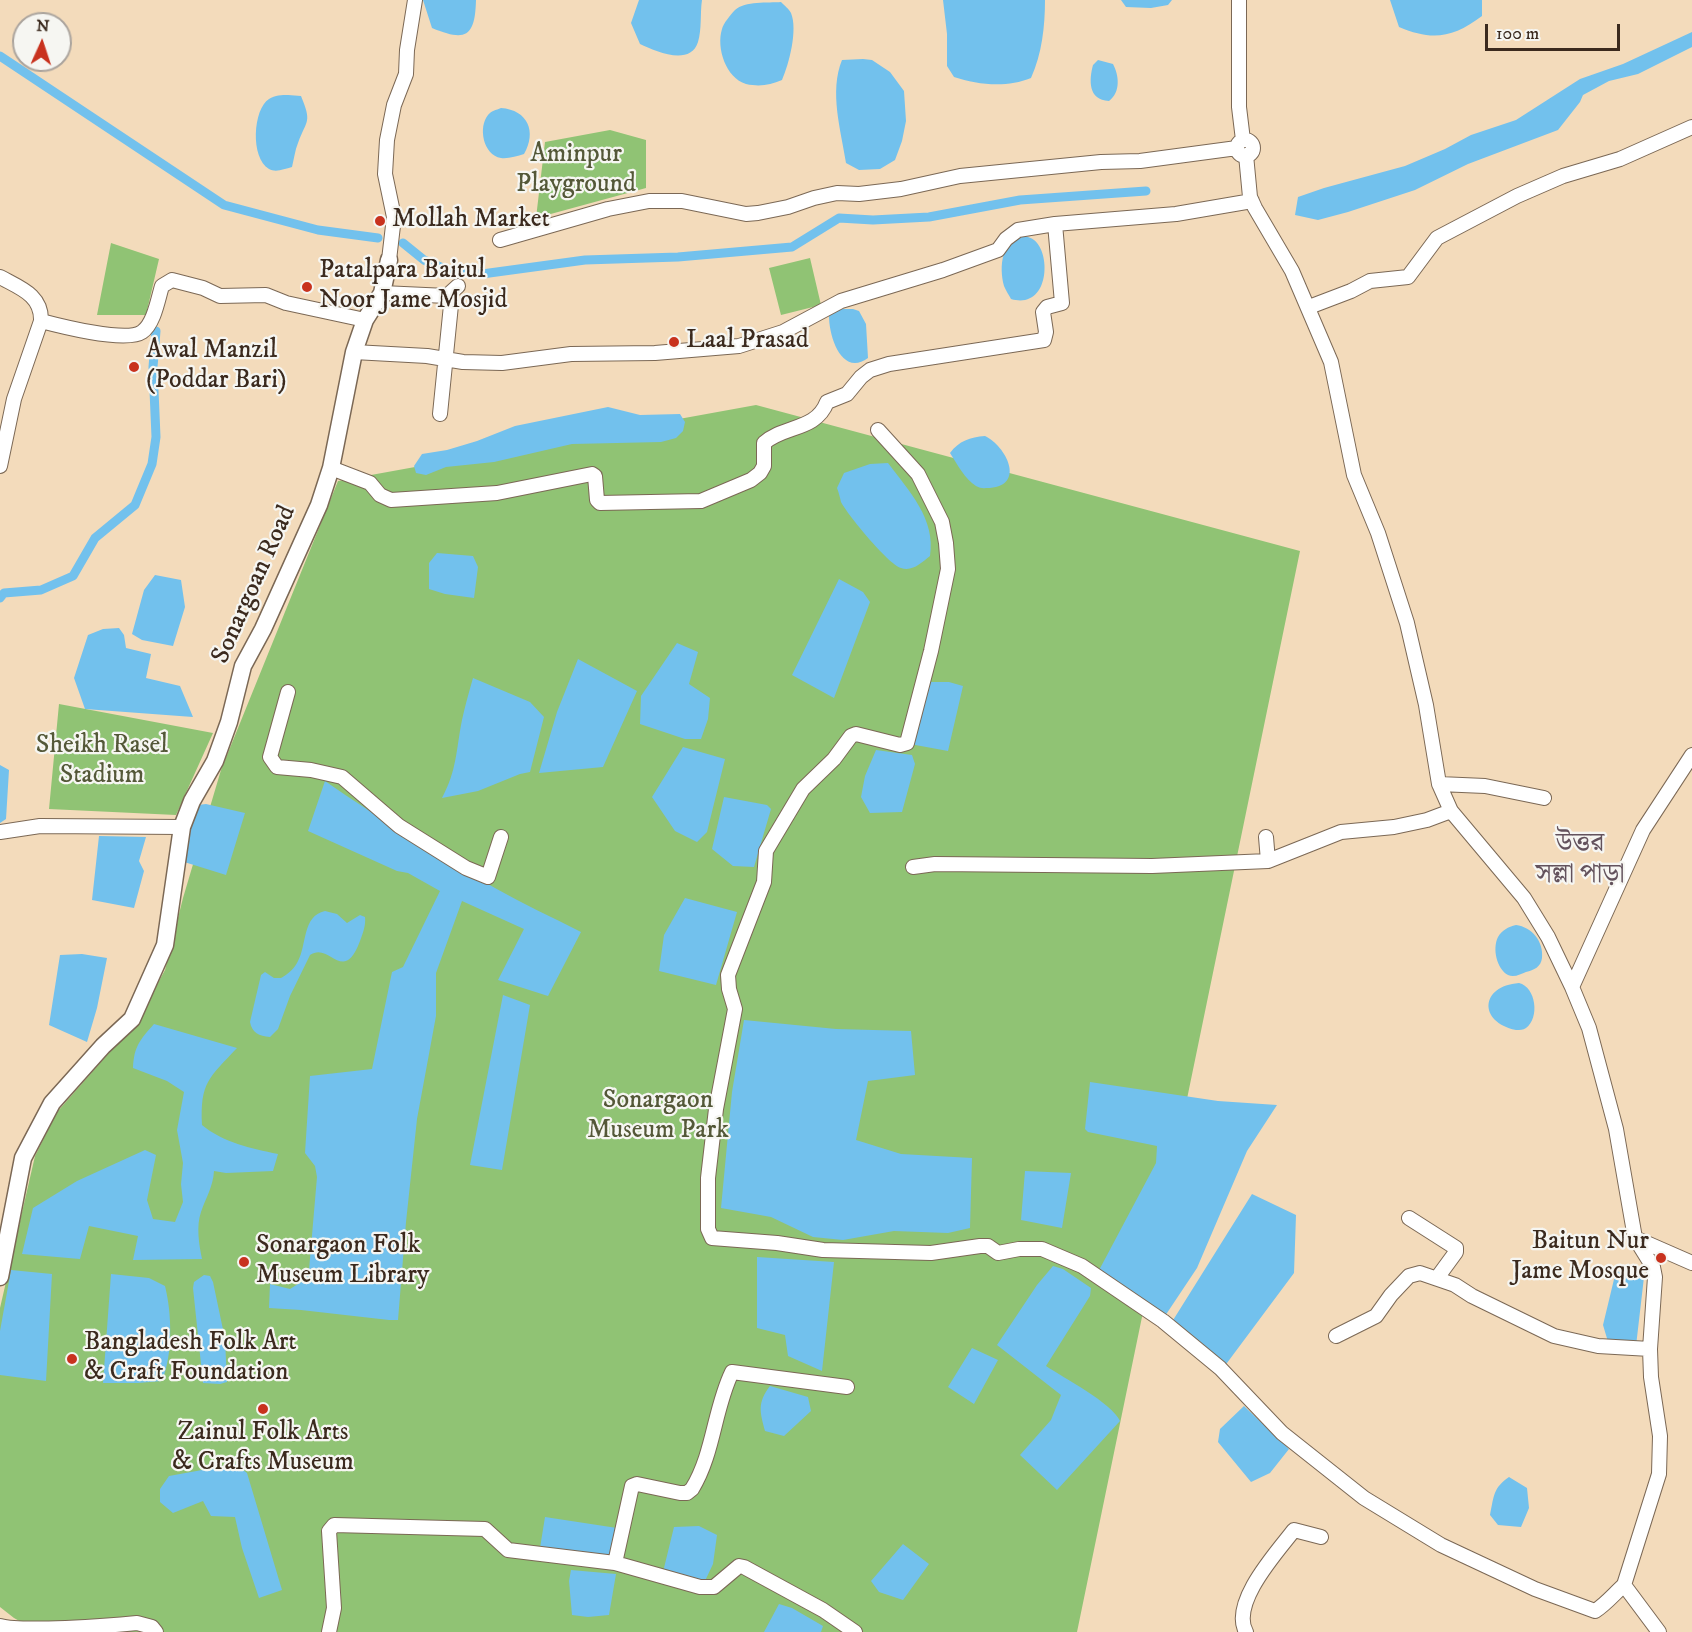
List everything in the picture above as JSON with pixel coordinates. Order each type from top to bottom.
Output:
[{"type":"main road","name":"Sonargoan Road","points":[[0,1276],[23,1158],[52,1103],[103,1046],[132,1019],[165,945],[182,827],[192,801],[215,761],[229,722],[243,666],[263,629],[319,505],[331,468],[354,352],[365,320],[382,293],[389,260]]},
{"type":"street","points":[[389,260],[394,218],[385,174],[387,140],[394,105],[406,74],[408,39],[415,0]]},
{"type":"street","points":[[878,430],[918,474],[942,522],[948,569],[933,641],[907,743],[900,745],[856,734],[851,736],[834,759],[803,789],[766,850],[764,882],[729,975],[729,989],[735,1009],[716,1108],[708,1178],[708,1229],[712,1238],[777,1243],[823,1250],[931,1253],[988,1246],[998,1253],[1019,1249],[1042,1249],[1082,1266],[1163,1321],[1220,1368],[1282,1433],[1364,1498],[1441,1545],[1534,1589],[1595,1611],[1604,1606],[1624,1585],[1659,1474],[1660,1436],[1651,1377],[1650,1349],[1655,1277],[1653,1267],[1635,1238],[1616,1129],[1589,1028],[1572,987],[1548,937],[1524,898],[1451,811],[1439,784],[1426,705],[1407,623],[1378,533],[1354,475],[1331,362],[1292,271],[1268,233],[1252,201],[1242,148],[1239,107],[1239,0]]},
{"type":"street","points":[[1309,307],[1370,281],[1408,277],[1437,238],[1517,196],[1563,176],[1620,159],[1692,127]]},
{"type":"street","points":[[500,240],[608,209],[649,201],[682,201],[746,214],[758,213],[837,193],[859,194],[901,189],[960,176],[1140,161],[1242,148]]},
{"type":"street","points":[[354,352],[445,358],[463,362],[502,363],[571,354],[655,353],[739,346],[783,332],[841,301],[943,270],[998,250],[1006,239],[1018,230],[1055,224],[1176,214],[1252,201]]},
{"type":"street","points":[[331,468],[370,483],[380,495],[391,500],[497,494],[592,474],[595,476],[597,501],[600,503],[701,501],[751,480],[760,473],[764,466],[764,443],[771,436],[803,425],[820,416],[827,402],[847,394],[870,370],[889,364],[1044,340],[1046,332],[1043,312],[1047,307],[1062,303],[1055,224]]},
{"type":"street","points":[[0,276],[34,298],[41,311],[41,321],[14,399],[0,466]]},
{"type":"street","points":[[41,321],[117,337],[137,335],[148,326],[162,285],[172,280],[203,288],[220,296],[266,296],[286,303],[365,320]]},
{"type":"street","points":[[382,293],[447,296],[458,286]]},
{"type":"street","points":[[440,414],[451,305],[447,296]]},
{"type":"street","points":[[288,692],[270,758],[277,767],[311,770],[342,777],[399,826],[466,868],[488,877],[501,837]]},
{"type":"street","points":[[1572,987],[1643,830],[1692,755]]},
{"type":"street","points":[[1439,784],[1485,786],[1544,798]]},
{"type":"street","points":[[913,867],[935,864],[1152,866],[1268,861],[1341,832],[1394,827],[1427,820],[1451,811]]},
{"type":"street","points":[[0,832],[40,826],[182,827]]},
{"type":"street","points":[[1266,837],[1268,861]]},
{"type":"street","points":[[1409,1218],[1456,1248],[1456,1252],[1437,1278]]},
{"type":"street","points":[[1635,1238],[1692,1263]]},
{"type":"street","points":[[1336,1336],[1376,1316],[1409,1276],[1420,1273],[1455,1285],[1472,1296],[1554,1336],[1598,1346],[1650,1349]]},
{"type":"street","points":[[615,1563],[632,1486],[638,1484],[680,1494],[693,1489],[732,1372],[847,1387]]},
{"type":"street","points":[[329,1632],[334,1608],[329,1531],[334,1525],[485,1529],[508,1550],[615,1563],[700,1587],[714,1587],[739,1566],[744,1567],[823,1610],[855,1632]]},
{"type":"street","points":[[1246,1632],[1242,1622],[1246,1600],[1261,1573],[1294,1530],[1321,1537]]},
{"type":"street","points":[[1624,1585],[1659,1632]]},
{"type":"street","points":[[0,1626],[5,1629],[38,1631],[137,1623],[152,1627],[156,1632]]},
{"type":"green space","name":"Aminpur Playground","points":[[610,130],[646,140],[646,188],[536,218],[545,142]]},
{"type":"green space","points":[[111,243],[159,259],[146,315],[97,315]]},
{"type":"green space","points":[[810,258],[821,305],[781,315],[769,268]]},
{"type":"green space","name":"Sonargaon Museum Park","points":[[756,405],[1300,551],[1077,1632],[39,1632],[14,1618],[0,1607],[0,1308],[35,1156],[57,1112],[137,1021],[165,970],[183,898],[221,770],[338,481]]},
{"type":"green space","name":"Sheikh Rasel Stadium","points":[[59,704],[213,733],[176,815],[49,809]]},
{"type":"water","points":[[423,0],[476,0],[471,29],[461,35],[453,35],[432,28]]},
{"type":"water","points":[[639,0],[702,0],[699,37],[694,50],[688,54],[672,55],[640,44],[631,23]]},
{"type":"water","points":[[943,0],[1045,0],[1042,40],[1031,78],[1012,83],[993,84],[954,77],[947,66],[947,34]]},
{"type":"water","points":[[1121,0],[1172,0],[1168,5],[1151,8],[1126,7]]},
{"type":"water","points":[[1390,0],[1482,0],[1482,16],[1452,33],[1422,34],[1399,27]]},
{"type":"water","points":[[781,2],[791,13],[794,28],[790,56],[782,80],[760,85],[739,81],[724,61],[720,37],[724,24],[739,7]]},
{"type":"water","points":[[1692,32],[1692,47],[1638,74],[1609,81],[1583,95],[1558,130],[1468,164],[1415,190],[1348,212],[1318,220],[1295,215],[1298,197],[1405,166],[1471,135],[1516,120],[1580,79],[1623,64]]},
{"type":"water","points":[[842,60],[872,60],[890,72],[904,91],[906,121],[902,141],[895,160],[880,169],[859,170],[846,163],[839,124],[836,85]]},
{"type":"water","points":[[1098,60],[1113,64],[1117,73],[1116,93],[1109,101],[1097,97],[1092,88],[1093,65]]},
{"type":"water","points":[[288,95],[301,96],[307,121],[292,167],[274,171],[263,163],[259,155],[256,145],[257,123],[264,104],[269,99]]},
{"type":"water","points":[[501,108],[518,113],[528,124],[530,138],[524,154],[501,158],[490,152],[486,146],[483,133],[485,120],[491,112]]},
{"type":"water","points":[[1025,236],[1033,239],[1040,247],[1045,268],[1044,279],[1040,289],[1033,296],[1024,300],[1011,299],[1002,279],[1002,263],[1006,248],[1011,242]]},
{"type":"water","points":[[839,309],[859,311],[866,324],[868,358],[859,363],[844,359],[834,344],[829,316]]},
{"type":"water","points":[[608,407],[640,415],[680,414],[685,422],[683,431],[676,438],[661,442],[572,444],[494,462],[446,467],[426,475],[416,473],[414,466],[422,454],[447,450],[477,441],[515,426]]},
{"type":"water","points":[[985,436],[1000,448],[1009,465],[1010,473],[1001,485],[979,488],[961,471],[950,453],[965,440]]},
{"type":"water","points":[[888,463],[919,506],[929,530],[930,556],[909,569],[895,565],[868,538],[841,502],[837,488],[844,473],[870,464]]},
{"type":"water","points":[[437,553],[473,556],[478,567],[474,598],[429,589],[429,563]]},
{"type":"water","points":[[155,575],[181,580],[185,607],[173,646],[142,640],[132,634],[144,590]]},
{"type":"water","points":[[839,579],[863,592],[870,602],[834,698],[792,675]]},
{"type":"water","points":[[119,628],[124,635],[126,648],[151,654],[146,678],[180,686],[193,717],[85,709],[74,678],[88,635],[103,629]]},
{"type":"water","points":[[677,643],[698,652],[689,684],[710,698],[708,719],[701,739],[685,739],[640,724],[641,696]]},
{"type":"water","points":[[578,659],[637,691],[603,767],[539,773],[557,712]]},
{"type":"water","points":[[473,678],[530,702],[544,717],[530,772],[478,791],[442,798],[453,769]]},
{"type":"water","points":[[924,682],[949,682],[963,686],[948,751],[910,744]]},
{"type":"water","points":[[683,747],[725,759],[707,832],[697,842],[675,831],[652,797]]},
{"type":"water","points":[[876,750],[912,755],[915,764],[902,812],[870,813],[861,797],[865,776]]},
{"type":"water","points":[[0,765],[9,770],[6,819],[0,823]]},
{"type":"water","points":[[325,781],[473,875],[516,900],[581,932],[548,996],[498,980],[524,929],[462,901],[436,973],[436,1016],[417,1119],[398,1320],[269,1308],[270,1284],[290,1289],[306,1279],[309,1270],[317,1177],[315,1166],[305,1153],[310,1076],[372,1069],[392,972],[403,967],[440,891],[408,873],[397,871],[308,831]]},
{"type":"water","points":[[724,797],[767,805],[771,809],[754,867],[733,866],[712,849]]},
{"type":"water","points":[[206,804],[245,813],[226,875],[181,861],[187,830],[198,805]]},
{"type":"water","points":[[99,836],[146,837],[139,861],[144,871],[134,908],[92,900]]},
{"type":"water","points":[[685,898],[737,912],[716,985],[659,971],[664,935]]},
{"type":"water","points":[[325,911],[337,914],[347,923],[360,915],[365,917],[363,932],[354,954],[342,962],[324,953],[317,952],[310,955],[290,996],[278,1029],[270,1037],[257,1033],[252,1029],[250,1022],[261,975],[265,972],[274,978],[281,978],[291,971],[297,964],[312,919]]},
{"type":"water","points":[[1516,925],[1522,926],[1536,936],[1541,946],[1542,958],[1539,966],[1513,976],[1508,975],[1501,968],[1495,947],[1501,932]]},
{"type":"water","points":[[82,954],[107,958],[97,1008],[87,1042],[49,1025],[60,955]]},
{"type":"water","points":[[1519,983],[1529,990],[1534,1010],[1533,1017],[1525,1029],[1516,1030],[1495,1020],[1489,1005],[1491,997],[1497,990]]},
{"type":"water","points":[[503,995],[530,1005],[502,1170],[470,1165]]},
{"type":"water","points":[[744,1020],[836,1029],[911,1031],[915,1075],[868,1081],[856,1140],[901,1154],[972,1158],[970,1228],[948,1233],[894,1231],[843,1240],[813,1237],[771,1217],[721,1208],[732,1092]]},
{"type":"water","points":[[154,1024],[237,1048],[208,1082],[203,1099],[202,1125],[228,1141],[278,1154],[273,1171],[226,1173],[214,1171],[199,1223],[202,1259],[133,1260],[138,1236],[89,1226],[80,1259],[22,1254],[33,1208],[77,1181],[145,1150],[156,1155],[147,1200],[153,1219],[175,1222],[183,1202],[181,1184],[183,1163],[177,1130],[184,1092],[167,1081],[133,1068],[139,1044]]},
{"type":"water","points":[[1090,1082],[1218,1101],[1277,1105],[1247,1151],[1197,1268],[1163,1319],[1097,1274],[1156,1163],[1157,1146],[1088,1132],[1085,1129]]},
{"type":"water","points":[[1025,1171],[1071,1173],[1062,1228],[1021,1220]]},
{"type":"water","points":[[1252,1194],[1296,1215],[1294,1273],[1224,1367],[1170,1325]]},
{"type":"water","points":[[757,1257],[834,1262],[822,1371],[788,1356],[785,1335],[757,1328]]},
{"type":"water","points":[[1053,1266],[1063,1269],[1091,1288],[1090,1296],[1046,1366],[1108,1406],[1120,1421],[1057,1490],[1020,1455],[1051,1420],[1061,1395],[997,1345],[1037,1285]]},
{"type":"water","points":[[11,1270],[52,1274],[46,1381],[0,1375],[0,1331]]},
{"type":"water","points":[[1616,1271],[1644,1277],[1636,1346],[1609,1345],[1603,1325]]},
{"type":"water","points":[[111,1274],[149,1278],[165,1286],[169,1309],[170,1346],[162,1381],[103,1383]]},
{"type":"water","points":[[204,1275],[210,1276],[213,1282],[225,1339],[227,1382],[220,1384],[203,1383],[193,1288],[194,1282]]},
{"type":"water","points":[[972,1348],[998,1360],[974,1404],[948,1387]]},
{"type":"water","points":[[770,1386],[808,1397],[811,1411],[784,1436],[765,1431],[761,1403]]},
{"type":"water","points":[[1244,1406],[1289,1449],[1270,1473],[1251,1482],[1218,1442],[1220,1429]]},
{"type":"water","points":[[235,1464],[247,1473],[282,1590],[259,1598],[242,1548],[235,1517],[211,1516],[203,1501],[173,1513],[160,1502],[160,1489],[169,1476]]},
{"type":"water","points":[[1509,1477],[1527,1488],[1529,1508],[1521,1527],[1498,1525],[1490,1515],[1497,1489]]},
{"type":"water","points":[[545,1517],[617,1528],[613,1559],[540,1548]]},
{"type":"water","points":[[699,1526],[717,1535],[713,1564],[704,1583],[663,1572],[674,1527]]},
{"type":"water","points":[[903,1544],[929,1564],[903,1600],[879,1592],[871,1581]]},
{"type":"water","points":[[571,1570],[616,1574],[609,1615],[588,1617],[572,1615],[569,1581]]},
{"type":"water","points":[[779,1604],[792,1608],[823,1626],[821,1632],[764,1632]]},
{"type":"waterway","points":[[0,56],[224,205],[318,230],[378,238]]},
{"type":"waterway","points":[[403,243],[424,260],[445,269],[482,274],[585,260],[678,257],[792,247],[839,218],[873,220],[929,217],[1020,200],[1146,191]]},
{"type":"waterway","points":[[0,598],[4,593],[41,590],[73,576],[95,538],[135,505],[152,464],[156,437],[153,367],[156,331]]},
{"type":"place","name":"Mollah Market","points":[[380,221]]},
{"type":"place","name":"Patalpara Baitul Noor Jame Mosjid","points":[[307,287]]},
{"type":"place","name":"Laal Prasad","points":[[674,342]]},
{"type":"place","name":"Awal Manzil (Poddar Bari)","points":[[134,367]]},
{"type":"place","name":"Baitun Nur Jame Mosque","points":[[1661,1258]]},
{"type":"place","name":"Sonargaon Folk Museum Library","points":[[244,1262]]},
{"type":"place","name":"Bangladesh Folk Art & Craft Foundation","points":[[72,1359]]},
{"type":"place","name":"Zainul Folk Arts & Crafts Museum","points":[[263,1409]]},
{"type":"district","name":"উত্তর সল্লা পাড়া","points":[[1580,860]]}]
